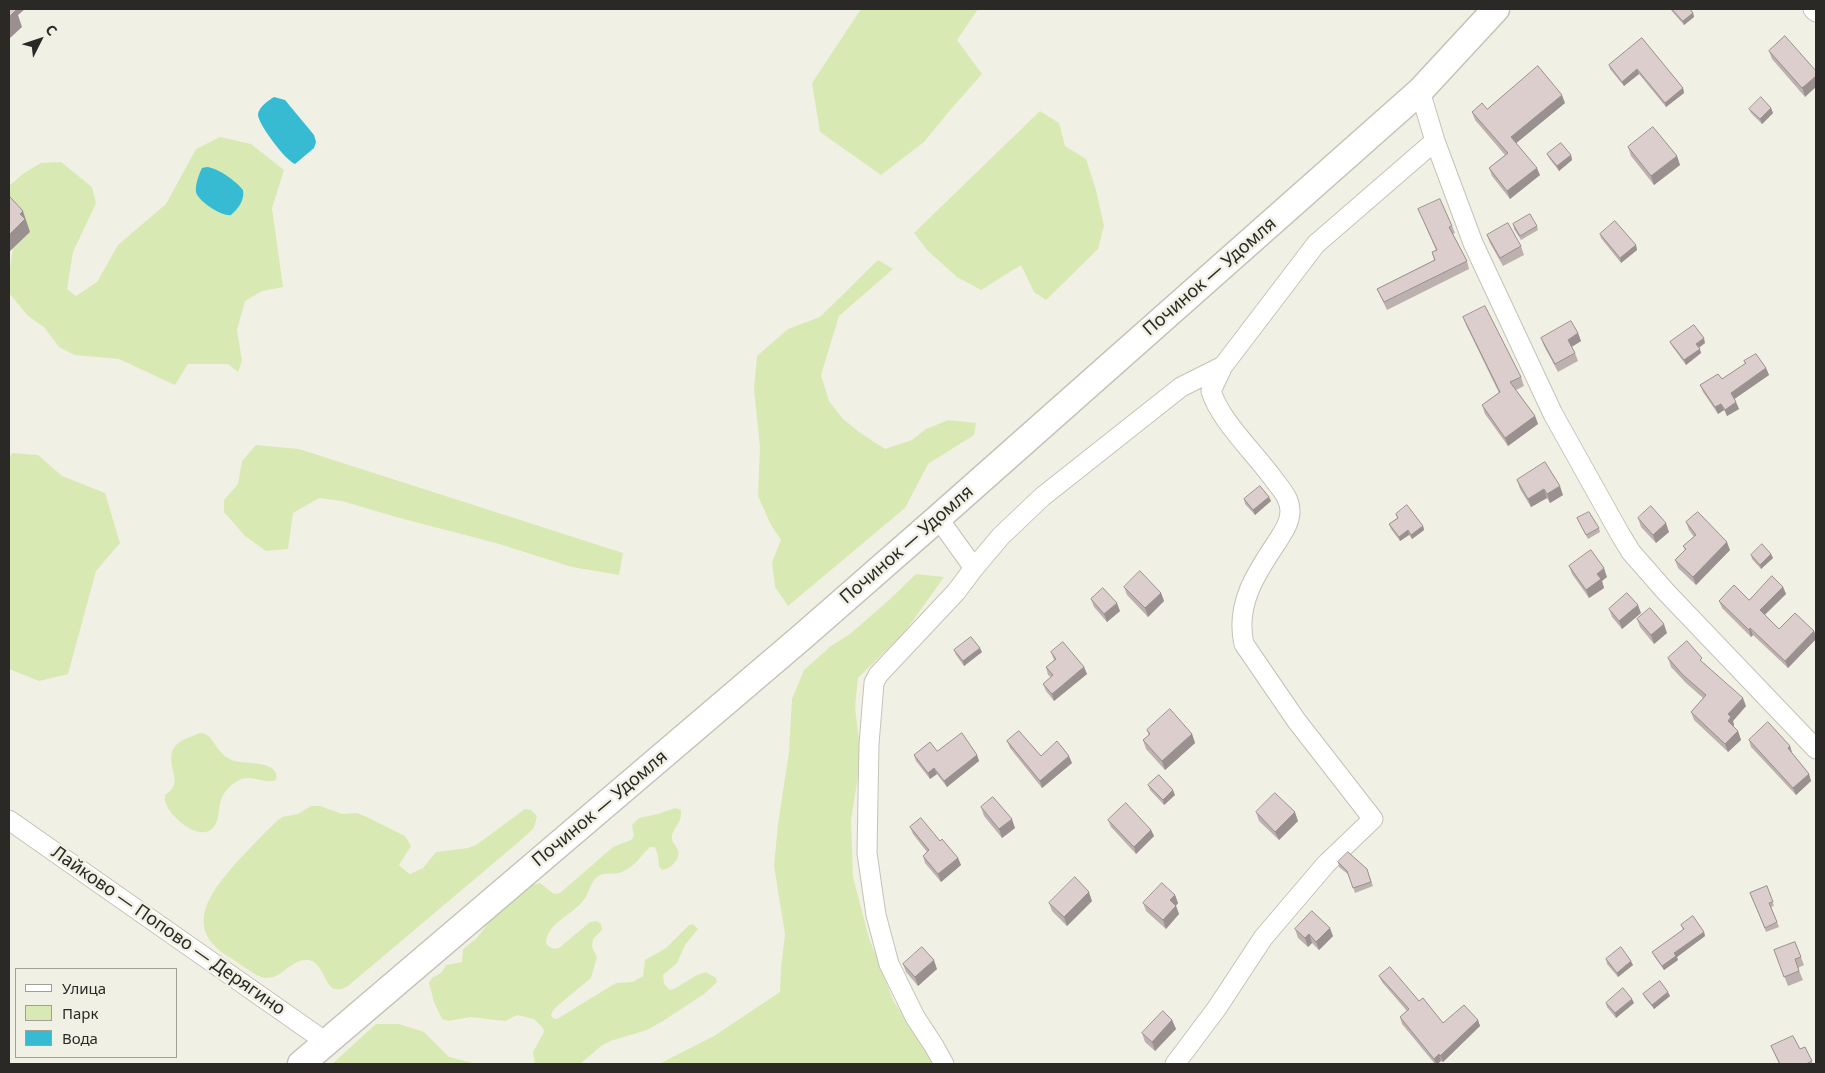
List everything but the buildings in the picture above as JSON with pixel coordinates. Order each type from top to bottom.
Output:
[{"type":"main road","name":"Починок — Удомля","points":[[301,1064],[802,637],[938,518],[1420,91],[1496,9]]},
{"type":"street","points":[[1813,9],[1816,12]]},
{"type":"street","points":[[1420,91],[1435,140],[1473,243],[1553,414],[1620,534],[1631,552],[1666,592],[1816,749]]},
{"type":"street","points":[[1175,1064],[1216,1008],[1263,938],[1326,864],[1373,819],[1296,720],[1244,644],[1241,632],[1241,618],[1245,600],[1261,566],[1289,523],[1290,510],[1287,498],[1278,484],[1215,404],[1211,391],[1223,366],[1316,244],[1435,140]]},
{"type":"street","points":[[944,1064],[915,1018],[890,964],[876,915],[867,853],[869,744],[874,683],[878,675],[956,592],[1001,536],[1042,497],[1181,388],[1223,366]]},
{"type":"street","points":[[938,518],[974,568]]},
{"type":"street","name":"Лайково — Попово — Дерягино","points":[[9,820],[326,1042]]},
{"type":"green space","points":[[861,9],[978,9],[957,40],[982,74],[924,142],[881,175],[820,132],[812,83]]},
{"type":"green space","points":[[1040,111],[1059,123],[1065,146],[1086,159],[1096,190],[1104,226],[1098,249],[1046,300],[1034,292],[1021,265],[981,290],[957,277],[928,251],[914,233]]},
{"type":"green space","points":[[220,137],[251,144],[284,170],[272,208],[283,287],[262,291],[245,301],[237,330],[242,361],[238,372],[228,364],[188,364],[175,385],[119,359],[75,355],[59,347],[44,327],[28,316],[9,293],[9,275],[13,248],[9,214],[9,186],[24,173],[41,163],[61,162],[92,187],[96,203],[73,252],[67,289],[76,296],[97,282],[118,245],[166,204],[196,149]]},
{"type":"green space","points":[[878,260],[893,269],[839,316],[821,375],[829,401],[842,418],[885,449],[912,440],[926,429],[948,420],[976,423],[974,435],[928,464],[905,508],[788,606],[775,587],[772,562],[781,540],[771,525],[758,496],[760,447],[754,389],[757,356],[788,329],[820,317]]},
{"type":"green space","points":[[256,445],[299,449],[623,553],[619,575],[572,567],[496,543],[342,501],[319,498],[293,513],[288,549],[266,551],[245,536],[224,512],[224,500],[238,484],[242,461]]},
{"type":"green space","points":[[12,453],[38,455],[62,476],[105,493],[120,543],[96,571],[68,674],[39,681],[9,669],[9,460]]},
{"type":"green space","points":[[916,574],[944,577],[904,633],[858,678],[855,707],[861,758],[851,820],[853,877],[869,938],[894,1002],[936,1064],[659,1064],[714,1036],[780,992],[785,934],[774,866],[778,824],[789,752],[792,699],[804,670],[831,646],[850,634]]},
{"type":"green space","points":[[200,733],[209,737],[228,758],[235,761],[268,766],[276,774],[276,780],[271,781],[247,778],[236,782],[224,794],[216,823],[208,832],[194,831],[187,827],[175,817],[165,801],[165,795],[174,783],[171,762],[173,750],[180,742]]},
{"type":"green space","points":[[311,806],[320,806],[342,814],[357,813],[405,836],[411,846],[399,865],[410,874],[423,868],[436,852],[468,848],[476,845],[525,809],[531,810],[537,816],[534,828],[521,840],[348,986],[340,989],[329,985],[319,967],[314,962],[307,960],[296,963],[271,977],[265,978],[257,975],[215,946],[207,934],[204,922],[205,910],[210,898],[217,886],[236,863],[282,817],[298,814]]},
{"type":"green space","points":[[675,808],[681,810],[681,815],[674,830],[672,840],[679,853],[677,860],[672,865],[663,870],[659,867],[655,847],[650,847],[627,870],[619,873],[602,874],[592,883],[583,901],[555,925],[547,936],[546,943],[555,949],[559,948],[590,922],[597,921],[601,924],[602,930],[593,939],[592,947],[597,957],[591,978],[556,1007],[551,1016],[557,1019],[616,983],[633,982],[643,976],[645,960],[666,948],[689,925],[693,924],[698,929],[685,945],[677,963],[663,975],[664,984],[670,990],[674,989],[697,975],[706,972],[716,978],[717,982],[704,994],[647,1030],[610,1041],[601,1046],[580,1064],[535,1064],[533,1052],[544,1032],[543,1028],[534,1019],[517,1015],[505,1021],[470,1017],[449,1021],[442,1019],[434,1002],[429,983],[432,978],[442,972],[446,965],[462,962],[463,949],[476,939],[490,921],[533,885],[540,883],[554,894],[560,893],[613,847],[631,840],[634,836],[632,825],[639,818]]},
{"type":"green space","points":[[376,1024],[399,1024],[424,1032],[449,1057],[477,1064],[332,1064]]},
{"type":"water","points":[[274,97],[285,100],[314,135],[316,142],[314,148],[295,164],[279,149],[259,119],[260,109]]},
{"type":"water","points":[[207,167],[227,176],[243,190],[240,204],[231,215],[216,211],[201,200],[196,192],[202,168]]}]
